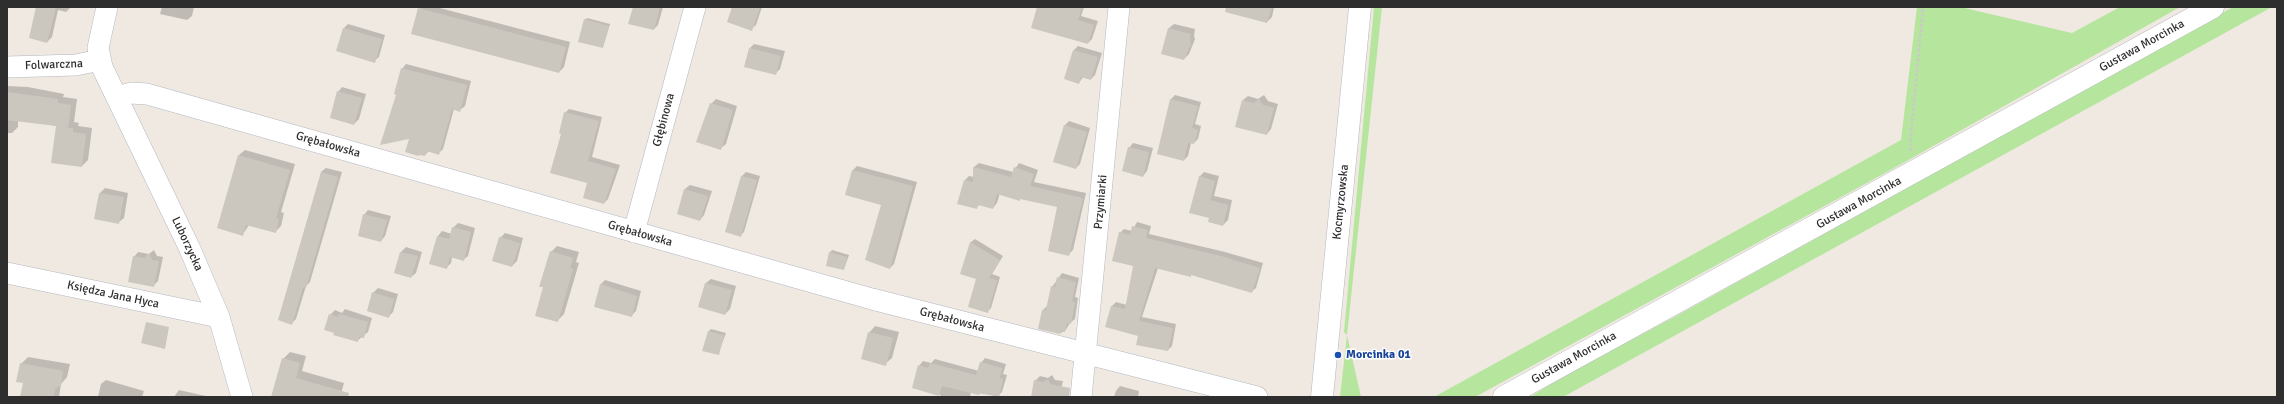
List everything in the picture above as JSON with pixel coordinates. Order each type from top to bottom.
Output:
[{"type":"street","points":[[107,7],[98,41],[100,60],[117,97]]},
{"type":"street","name":"Głębinowa","points":[[634,232],[695,7]]},
{"type":"street","name":"Przymiarki","points":[[1081,397],[1119,7]]},
{"type":"street","name":"Kocmyrzowska","points":[[1322,397],[1360,7]]},
{"type":"street","name":"Gustawa Morcinka","points":[[1504,397],[2213,7]]},
{"type":"street","name":"Folwarczna","points":[[7,67],[76,65],[100,60]]},
{"type":"street","name":"Grębałowska","points":[[117,97],[131,93],[147,94],[865,297],[1086,355],[1257,397]]},
{"type":"street","name":"Luborzycka","points":[[117,97],[189,247],[219,317],[242,397]]},
{"type":"street","name":"Księdza Jana Hyca","points":[[7,273],[219,317]]},
{"type":"path","points":[[1917,171],[1910,144],[1923,7]]},
{"type":"green space","points":[[1374,7],[1382,7],[1347,335],[1344,332]]},
{"type":"green space","points":[[1917,7],[1960,7],[2072,33],[2120,7],[2180,7],[1896,167],[1475,397],[1434,397],[1901,140]]},
{"type":"green space","points":[[2233,7],[2272,7],[1563,397],[1530,397],[1571,372],[1678,315]]},
{"type":"green space","points":[[1347,335],[1361,397],[1340,397]]},
{"type":"building","points":[[36,7],[56,7],[47,43],[29,38]]},
{"type":"building","points":[[633,7],[660,7],[654,30],[628,24]]},
{"type":"building","points":[[732,7],[760,7],[752,31],[727,22]]},
{"type":"building","points":[[1037,7],[1082,7],[1078,20],[1094,25],[1088,44],[1031,28]]},
{"type":"building","points":[[1226,7],[1272,7],[1267,23],[1225,12]]},
{"type":"building","points":[[418,8],[566,47],[559,73],[411,34]]},
{"type":"building","points":[[584,19],[609,26],[603,48],[578,42]]},
{"type":"building","points":[[343,28],[382,39],[375,63],[336,51]]},
{"type":"building","points":[[1168,28],[1191,34],[1191,44],[1184,60],[1161,54]]},
{"type":"building","points":[[749,48],[781,56],[776,75],[744,67]]},
{"type":"building","points":[[1073,50],[1098,57],[1091,80],[1081,77],[1079,84],[1064,79]]},
{"type":"building","points":[[401,68],[467,85],[460,112],[452,109],[439,155],[427,151],[425,156],[418,156],[405,152],[409,139],[380,145],[396,95],[394,94]]},
{"type":"building","points":[[337,91],[362,98],[354,125],[330,118]]},
{"type":"building","points":[[7,92],[58,99],[58,103],[71,105],[68,128],[73,128],[73,132],[86,134],[82,167],[51,163],[56,126],[7,120]]},
{"type":"building","points":[[1170,99],[1198,106],[1192,128],[1198,130],[1194,144],[1188,143],[1184,161],[1157,154]]},
{"type":"building","points":[[1259,99],[1263,105],[1274,108],[1267,135],[1235,127],[1242,100],[1253,103]]},
{"type":"building","points":[[710,103],[733,110],[721,150],[696,142]]},
{"type":"building","points":[[564,112],[599,121],[588,161],[616,169],[604,204],[583,198],[587,183],[550,173],[561,134],[559,133]]},
{"type":"building","points":[[1064,125],[1087,132],[1076,169],[1053,162]]},
{"type":"building","points":[[1128,147],[1149,152],[1143,177],[1122,171]]},
{"type":"building","points":[[238,155],[290,170],[276,218],[279,219],[276,233],[246,225],[243,236],[217,228]]},
{"type":"building","points":[[973,167],[1011,177],[1014,167],[1034,174],[1030,186],[1083,198],[1069,256],[1048,251],[1057,207],[1020,199],[1020,201],[997,194],[993,209],[978,205],[977,209],[957,204],[964,180],[973,182]]},
{"type":"building","points":[[852,170],[913,186],[890,269],[865,260],[881,205],[845,195]]},
{"type":"building","points":[[321,172],[338,177],[306,288],[303,287],[292,325],[278,320]]},
{"type":"building","points":[[741,176],[757,180],[741,237],[725,232]]},
{"type":"building","points":[[1199,176],[1215,181],[1210,200],[1228,205],[1223,226],[1208,222],[1209,218],[1189,213]]},
{"type":"building","points":[[684,189],[708,196],[700,221],[677,214]]},
{"type":"building","points":[[99,193],[124,197],[119,224],[94,219]]},
{"type":"building","points":[[363,214],[387,220],[381,242],[358,236]]},
{"type":"building","points":[[1132,226],[1148,230],[1146,238],[1221,256],[1260,268],[1252,293],[1191,275],[1191,277],[1155,268],[1139,321],[1173,328],[1168,351],[1136,345],[1138,336],[1105,327],[1111,306],[1125,309],[1133,266],[1112,261],[1119,232],[1130,235]]},
{"type":"building","points":[[452,227],[471,232],[464,261],[450,257],[447,269],[429,264],[437,236],[449,239]]},
{"type":"building","points":[[499,237],[520,243],[512,267],[492,261]]},
{"type":"building","points":[[970,242],[1000,260],[989,278],[997,280],[988,313],[968,307],[976,279],[960,274]]},
{"type":"building","points":[[550,251],[573,258],[570,268],[573,269],[558,322],[535,316],[543,287],[539,287]]},
{"type":"building","points":[[400,252],[418,256],[411,278],[394,273]]},
{"type":"building","points":[[829,252],[847,257],[844,270],[826,266]]},
{"type":"building","points":[[149,253],[152,260],[159,261],[154,287],[128,282],[133,256],[144,258]]},
{"type":"building","points":[[1057,277],[1076,282],[1072,301],[1075,302],[1071,324],[1067,323],[1065,332],[1061,331],[1060,334],[1038,329],[1042,310],[1046,310],[1051,286],[1055,287]]},
{"type":"building","points":[[705,283],[732,290],[725,315],[698,307]]},
{"type":"building","points":[[600,284],[637,296],[632,317],[594,307]]},
{"type":"building","points":[[372,292],[394,299],[389,318],[367,311]]},
{"type":"building","points":[[329,314],[338,317],[339,314],[368,322],[364,338],[359,337],[358,342],[333,335],[334,333],[324,330]]},
{"type":"building","points":[[146,322],[169,327],[165,349],[141,343]]},
{"type":"building","points":[[708,331],[724,335],[719,355],[702,351]]},
{"type":"building","points":[[868,332],[893,338],[886,366],[861,359]]},
{"type":"building","points":[[282,358],[300,363],[296,378],[349,393],[348,397],[271,397]]},
{"type":"building","points":[[980,362],[1002,368],[1000,378],[1003,379],[999,397],[980,393],[979,395],[942,386],[939,396],[912,388],[918,365],[928,368],[930,363],[976,375]]},
{"type":"building","points":[[20,363],[63,371],[61,385],[55,389],[54,397],[20,397],[23,383],[16,382]]},
{"type":"building","points":[[1048,379],[1050,384],[1070,388],[1069,397],[1031,397],[1034,380],[1043,382]]},
{"type":"place","name":"Morcinka 01","points":[[1338,355]]}]
